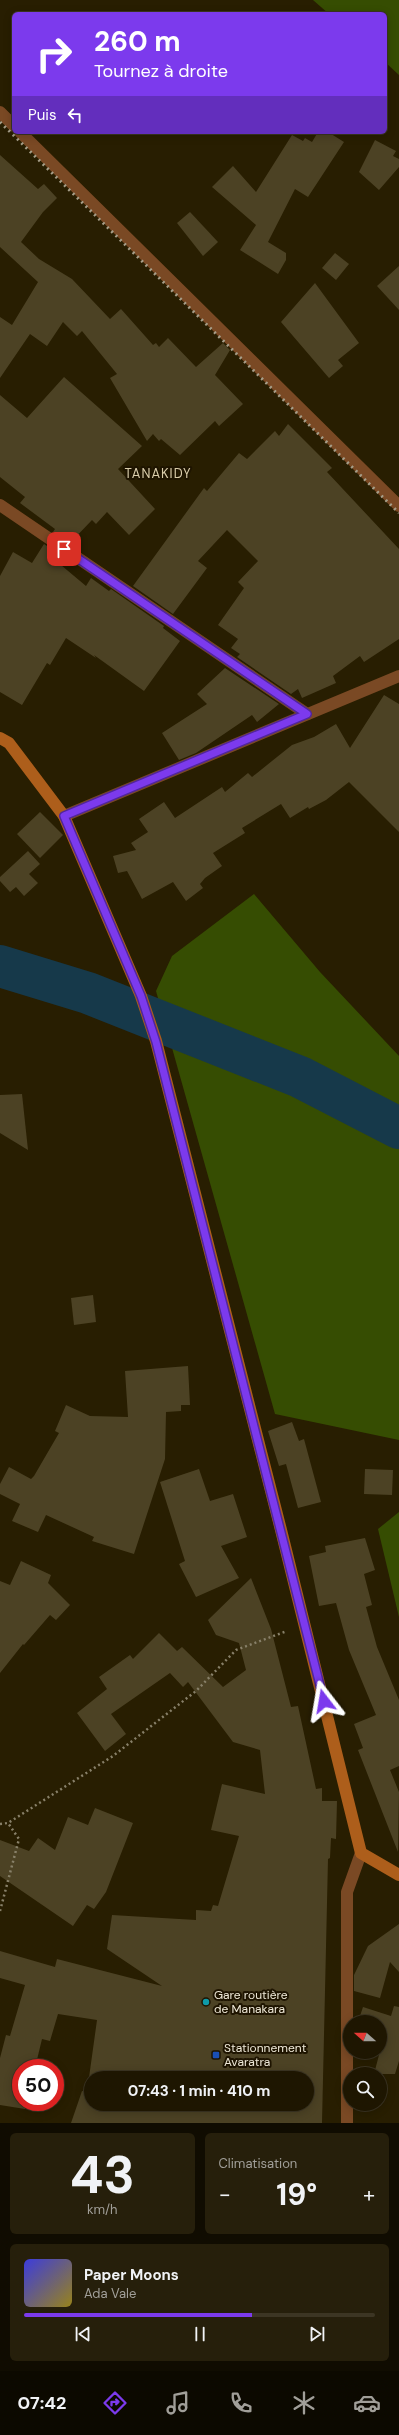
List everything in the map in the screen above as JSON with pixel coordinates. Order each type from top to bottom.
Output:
[{"type":"main road","points":[[0,738],[9,743],[64,816],[141,996],[156,1042],[305,1625],[361,1853],[399,1875]]},
{"type":"street","points":[[0,112],[12,124]]},
{"type":"street","points":[[22,134],[399,506]]},
{"type":"street","points":[[0,506],[307,714]]},
{"type":"street","points":[[64,816],[399,676]]},
{"type":"street","points":[[347,2123],[347,1892],[361,1853]]},
{"type":"path","points":[[0,1824],[8,1823],[113,1756],[196,1691],[236,1650],[305,1625]]},
{"type":"path","points":[[0,1912],[19,1839],[8,1823]]},
{"type":"green space","points":[[313,0],[399,0],[399,75],[387,64],[387,12],[327,12]]},
{"type":"green space","points":[[254,894],[320,972],[399,1056],[399,1440],[275,1414],[156,991],[172,956]]},
{"type":"green space","points":[[399,1512],[399,1617],[378,1529]]},
{"type":"building","points":[[317,134],[331,134],[344,142],[308,197],[295,189],[268,242],[286,253],[286,260],[278,274],[240,250],[256,225],[212,187],[233,166],[256,192],[292,135],[303,141],[305,138],[312,142]]},
{"type":"building","points":[[375,140],[396,151],[393,156],[399,159],[399,167],[379,190],[359,172]]},
{"type":"building","points":[[0,155],[38,189],[44,184],[57,198],[43,212],[21,242],[39,259],[72,279],[110,319],[121,309],[153,345],[156,343],[159,347],[168,338],[196,367],[223,343],[230,350],[215,375],[243,404],[219,426],[215,421],[180,455],[161,439],[159,441],[153,434],[147,441],[110,378],[117,374],[82,331],[77,336],[63,322],[47,346],[30,334],[0,378],[0,317],[12,325],[38,282],[0,247]]},
{"type":"building","points":[[190,212],[218,242],[203,256],[177,223]]},
{"type":"building","points":[[335,253],[349,264],[336,280],[322,268]]},
{"type":"building","points":[[399,266],[399,310],[377,286]]},
{"type":"building","points":[[315,283],[359,343],[338,360],[343,366],[329,378],[281,322]]},
{"type":"building","points":[[64,377],[142,446],[118,469],[155,509],[129,535],[107,512],[96,524],[92,520],[70,543],[53,532],[55,529],[20,503],[25,497],[0,477],[0,395],[27,418]]},
{"type":"building","points":[[288,424],[332,468],[327,472],[399,549],[399,639],[364,662],[360,656],[333,676],[336,683],[302,698],[298,689],[291,694],[237,657],[240,654],[231,648],[238,639],[218,625],[244,588],[238,582],[258,561],[227,530],[198,561],[207,568],[173,614],[133,586],[204,488],[207,491],[239,453],[247,459],[275,431],[279,436]]},
{"type":"building","points":[[44,544],[60,555],[55,560],[86,586],[91,578],[109,591],[111,589],[164,626],[163,628],[180,641],[144,691],[94,655],[96,658],[66,638],[50,665],[47,663],[22,705],[0,692],[0,576],[13,552],[32,563]]},
{"type":"building","points":[[225,668],[279,704],[257,722],[252,715],[196,753],[179,760],[162,733],[207,704],[197,694]]},
{"type":"building","points":[[384,695],[399,704],[399,832],[349,782],[326,800],[309,809],[308,807],[290,818],[281,804],[242,828],[245,833],[213,853],[222,866],[205,878],[200,884],[203,888],[186,901],[173,882],[142,899],[127,871],[118,873],[113,856],[136,850],[131,843],[148,832],[139,819],[164,802],[175,818],[222,787],[225,792],[248,773],[252,777],[292,745],[314,737],[336,724],[350,748]]},
{"type":"building","points":[[40,812],[63,835],[40,858],[17,834]]},
{"type":"building","points":[[28,851],[40,864],[29,874],[38,883],[24,896],[16,887],[10,892],[0,881],[0,877]]},
{"type":"building","points":[[22,1094],[28,1150],[0,1133],[0,1095]]},
{"type":"building","points":[[93,1295],[96,1322],[74,1325],[71,1298]]},
{"type":"building","points":[[188,1366],[190,1405],[181,1405],[181,1411],[166,1412],[165,1459],[134,1554],[92,1541],[94,1537],[46,1515],[38,1532],[12,1521],[20,1504],[0,1494],[0,1484],[9,1467],[31,1479],[34,1476],[59,1433],[55,1431],[66,1405],[90,1416],[128,1417],[125,1371]]},
{"type":"building","points":[[292,1422],[299,1441],[304,1439],[321,1502],[298,1508],[286,1464],[279,1466],[268,1431]]},
{"type":"building","points":[[199,1469],[210,1501],[233,1494],[247,1537],[221,1546],[239,1578],[196,1597],[179,1564],[185,1561],[160,1482]]},
{"type":"building","points":[[365,1469],[393,1470],[392,1495],[364,1494]]},
{"type":"building","points":[[365,1538],[375,1570],[364,1574],[372,1605],[366,1607],[377,1647],[399,1700],[399,1766],[390,1770],[399,1792],[398,1852],[358,1750],[363,1748],[354,1724],[376,1715],[349,1650],[336,1603],[319,1606],[309,1556],[326,1552],[325,1546]]},
{"type":"building","points":[[21,1561],[51,1575],[48,1583],[70,1605],[56,1620],[50,1615],[24,1645],[23,1644],[0,1673],[0,1581],[10,1585]]},
{"type":"building","points":[[251,1578],[271,1629],[291,1707],[298,1706],[316,1789],[322,1788],[322,1801],[337,1801],[336,1839],[331,1838],[330,1858],[328,1859],[322,2123],[71,2123],[82,2091],[84,2091],[84,2111],[314,2111],[314,2071],[90,2071],[97,2020],[58,2014],[50,2041],[42,2039],[37,2059],[12,2059],[12,2107],[0,2105],[0,2058],[6,2035],[10,2036],[25,1985],[0,1978],[0,1951],[55,1967],[57,1959],[162,1986],[107,1949],[112,1915],[196,1920],[196,1910],[211,1911],[213,1905],[218,1906],[239,1836],[211,1830],[222,1784],[265,1794],[260,1750],[233,1742],[188,1682],[183,1687],[170,1673],[111,1714],[126,1734],[105,1751],[77,1713],[107,1689],[99,1677],[130,1655],[133,1659],[159,1633],[177,1651],[182,1647],[223,1687],[246,1670],[239,1643],[216,1635],[208,1620]]},
{"type":"building","points":[[95,1808],[133,1823],[106,1892],[94,1909],[87,1905],[73,1926],[0,1876],[0,1840],[29,1851],[38,1838],[55,1850],[68,1817],[88,1825]]},
{"type":"building","points":[[399,1924],[399,1972],[390,1962],[380,1998],[354,1991],[354,1975],[368,1946]]},
{"type":"building","points":[[394,2006],[399,2007],[399,2061],[395,2074],[387,2074],[387,2067],[376,2067],[378,2059],[387,2059],[387,2015],[360,2015],[363,2007],[391,2016]]},
{"type":"waterway","points":[[0,966],[88,993],[300,1077],[399,1128]]},
{"type":"railway","points":[[0,122],[12,134]]},
{"type":"railway","points":[[12,134],[399,513]]},
{"type":"place","name":"Gare routière de Manakara","points":[[206,2002]]},
{"type":"place","name":"Stationnement Avaratra","points":[[216,2055]]},
{"type":"district","name":"TANAKIDY","points":[[158,473]]},
{"type":"route","points":[[64,549],[307,714],[64,816],[141,996],[156,1042],[324,1701]]}]
